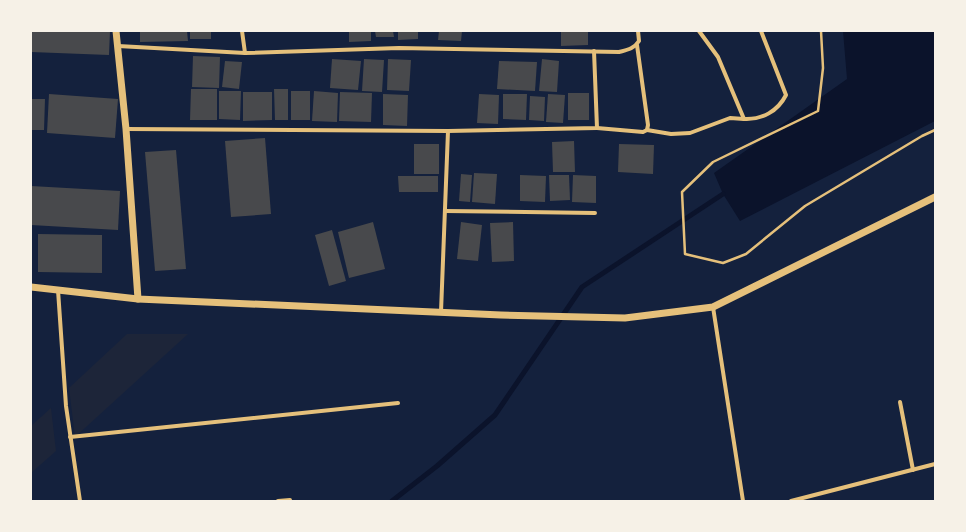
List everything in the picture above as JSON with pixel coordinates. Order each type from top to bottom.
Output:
[{"type":"street","points":[[116,31],[126,128],[138,299]]},
{"type":"street","points":[[242,31],[245,53]]},
{"type":"street","points":[[638,31],[639,41],[637,45],[648,126],[647,130]]},
{"type":"street","points":[[699,31],[718,57],[744,119]]},
{"type":"street","points":[[126,128],[448,131],[597,128],[643,132],[647,130],[671,134],[690,134],[730,118],[751,119],[768,114],[782,102],[786,95],[761,31]]},
{"type":"street","points":[[118,46],[245,53],[399,48],[619,52],[637,45]]},
{"type":"street","points":[[594,51],[597,128]]},
{"type":"street","points":[[441,312],[448,131]]},
{"type":"street","points":[[31,287],[138,299],[501,315],[626,318],[713,307],[935,197]]},
{"type":"street","points":[[446,211],[594,213]]},
{"type":"street","points":[[58,290],[64,388],[80,501]]},
{"type":"street","points":[[713,307],[743,501]]},
{"type":"street","points":[[900,402],[912,470]]},
{"type":"street","points":[[70,437],[398,403]]},
{"type":"street","points":[[791,501],[935,464]]},
{"type":"street","points":[[278,501],[290,500]]},
{"type":"path","points":[[821,31],[823,68],[818,111],[713,162],[682,192],[685,254],[723,263],[746,254],[805,206],[922,136],[935,130]]},
{"type":"shaded area","points":[[843,31],[935,31],[935,121],[740,221],[723,194],[714,173],[847,79]]},
{"type":"shaded area","points":[[127,334],[188,334],[75,437],[69,388]]},
{"type":"shaded area","points":[[51,408],[56,451],[31,473],[31,426]]},
{"type":"building","points":[[31,31],[110,31],[109,55],[31,52]]},
{"type":"building","points":[[140,31],[187,31],[188,41],[140,42]]},
{"type":"building","points":[[190,31],[211,31],[211,39],[190,39]]},
{"type":"building","points":[[349,31],[371,31],[371,41],[349,42]]},
{"type":"building","points":[[375,31],[393,31],[394,37],[376,37]]},
{"type":"building","points":[[398,31],[418,31],[418,39],[398,40]]},
{"type":"building","points":[[439,31],[462,31],[461,41],[438,40]]},
{"type":"building","points":[[561,31],[588,31],[588,45],[561,46]]},
{"type":"building","points":[[193,56],[220,57],[219,88],[192,87]]},
{"type":"building","points":[[332,59],[361,61],[358,90],[330,88]]},
{"type":"building","points":[[364,59],[384,60],[382,92],[362,91]]},
{"type":"building","points":[[388,59],[411,60],[409,91],[387,90]]},
{"type":"building","points":[[542,59],[559,61],[557,92],[539,91]]},
{"type":"building","points":[[225,61],[242,62],[239,89],[222,87]]},
{"type":"building","points":[[499,61],[537,62],[535,91],[497,89]]},
{"type":"building","points":[[191,89],[217,89],[217,120],[190,120]]},
{"type":"building","points":[[274,89],[288,89],[288,120],[275,120]]},
{"type":"building","points":[[219,91],[241,91],[240,120],[219,119]]},
{"type":"building","points":[[291,91],[310,91],[310,120],[291,120]]},
{"type":"building","points":[[314,91],[338,93],[337,122],[312,121]]},
{"type":"building","points":[[243,92],[272,92],[272,120],[243,121]]},
{"type":"building","points":[[340,92],[372,93],[371,122],[339,121]]},
{"type":"building","points":[[568,93],[589,93],[589,120],[568,120]]},
{"type":"building","points":[[49,94],[118,99],[115,138],[47,133]]},
{"type":"building","points":[[383,94],[408,95],[407,126],[383,125]]},
{"type":"building","points":[[479,94],[499,95],[498,124],[477,123]]},
{"type":"building","points":[[503,94],[527,94],[526,120],[503,119]]},
{"type":"building","points":[[548,94],[565,95],[563,123],[546,122]]},
{"type":"building","points":[[530,96],[545,97],[544,121],[529,120]]},
{"type":"building","points":[[31,99],[45,99],[44,130],[31,130]]},
{"type":"building","points":[[265,138],[271,214],[231,217],[225,141]]},
{"type":"building","points":[[574,141],[575,172],[553,172],[552,142]]},
{"type":"building","points":[[414,144],[439,144],[439,174],[414,174]]},
{"type":"building","points":[[619,144],[654,145],[653,174],[618,172]]},
{"type":"building","points":[[176,150],[186,269],[155,271],[145,152]]},
{"type":"building","points":[[474,173],[497,174],[495,204],[472,202]]},
{"type":"building","points":[[461,174],[472,175],[470,202],[459,201]]},
{"type":"building","points":[[520,175],[546,176],[545,202],[520,201]]},
{"type":"building","points":[[549,175],[569,175],[570,200],[550,201]]},
{"type":"building","points":[[573,175],[596,176],[596,203],[572,202]]},
{"type":"building","points":[[398,176],[438,176],[438,192],[399,192]]},
{"type":"building","points":[[31,186],[120,191],[118,230],[31,225]]},
{"type":"building","points":[[373,222],[385,269],[349,278],[338,232]]},
{"type":"building","points":[[461,222],[482,225],[478,261],[457,259]]},
{"type":"building","points":[[513,222],[514,261],[492,262],[490,223]]},
{"type":"building","points":[[332,230],[346,281],[329,286],[315,235]]},
{"type":"building","points":[[38,234],[102,235],[102,273],[38,272]]},
{"type":"waterway","points":[[392,501],[437,466],[495,415],[582,287],[723,194]]}]
